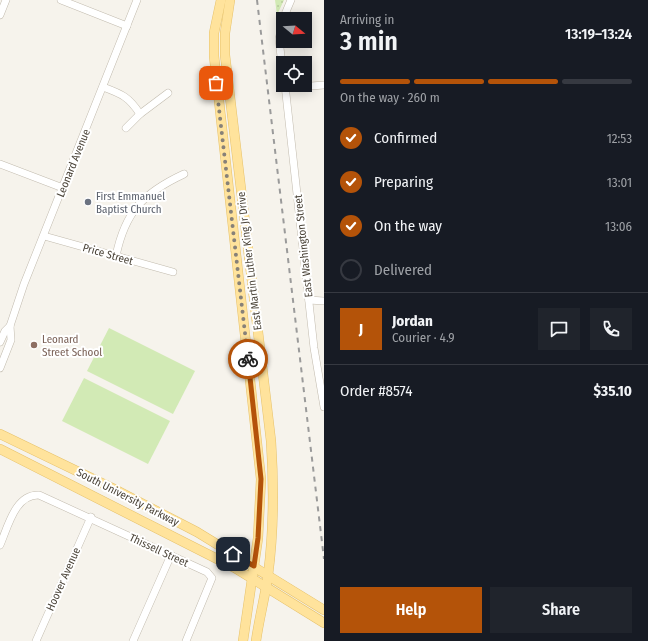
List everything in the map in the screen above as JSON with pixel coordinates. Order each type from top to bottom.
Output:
[{"type":"main road","name":"East Martin Luther King Jr Drive","points":[[221,0],[225,55],[271,441],[273,494],[268,574],[256,641]]},
{"type":"main road","name":"East Martin Luther King Jr Drive","points":[[230,0],[222,14],[214,56],[261,479],[258,538],[243,641]]},
{"type":"main road","name":"South University Parkway","points":[[0,434],[112,488],[197,532],[268,574],[324,610]]},
{"type":"main road","name":"South University Parkway","points":[[0,449],[174,536],[252,578],[324,623]]},
{"type":"street","points":[[0,15],[6,0]]},
{"type":"street","points":[[61,0],[127,26]]},
{"type":"street","name":"Leonard Avenue","points":[[0,342],[5,331],[10,326],[137,0]]},
{"type":"street","points":[[286,12],[291,0]]},
{"type":"street","points":[[312,86],[324,85]]},
{"type":"street","points":[[103,87],[124,95],[131,100],[140,114]]},
{"type":"street","name":"East Washington Street","points":[[286,92],[309,300],[321,373],[324,407]]},
{"type":"street","points":[[126,128],[140,114],[168,93]]},
{"type":"street","points":[[0,164],[63,188]]},
{"type":"street","points":[[116,256],[120,236],[134,210],[152,193],[184,174]]},
{"type":"street","name":"Price Street","points":[[44,236],[173,272]]},
{"type":"street","points":[[309,300],[324,301]]},
{"type":"street","name":"Leonard Avenue","points":[[0,368],[11,340],[10,326]]},
{"type":"street","name":"Thissell Street","points":[[0,545],[14,513],[21,503],[32,496],[42,496],[91,517],[207,572],[212,578],[186,641]]},
{"type":"street","name":"Hoover Avenue","points":[[36,641],[91,517]]},
{"type":"street","points":[[133,641],[171,555]]},
{"type":"green space","points":[[275,0],[284,0],[278,12],[277,12]]},
{"type":"green space","points":[[109,328],[195,371],[173,414],[87,371]]},
{"type":"green space","points":[[84,378],[170,421],[148,464],[62,421]]},
{"type":"railway","points":[[257,0],[324,559]]},
{"type":"way so far","points":[[216,83],[248,359]]},
{"type":"place","name":"First Emmanuel Baptist Church","points":[[88,202]]},
{"type":"place","name":"Leonard Street School","points":[[34,345]]},
{"type":"route","points":[[233,554],[254,566],[260,524],[261,479],[259,445],[248,359]]}]
